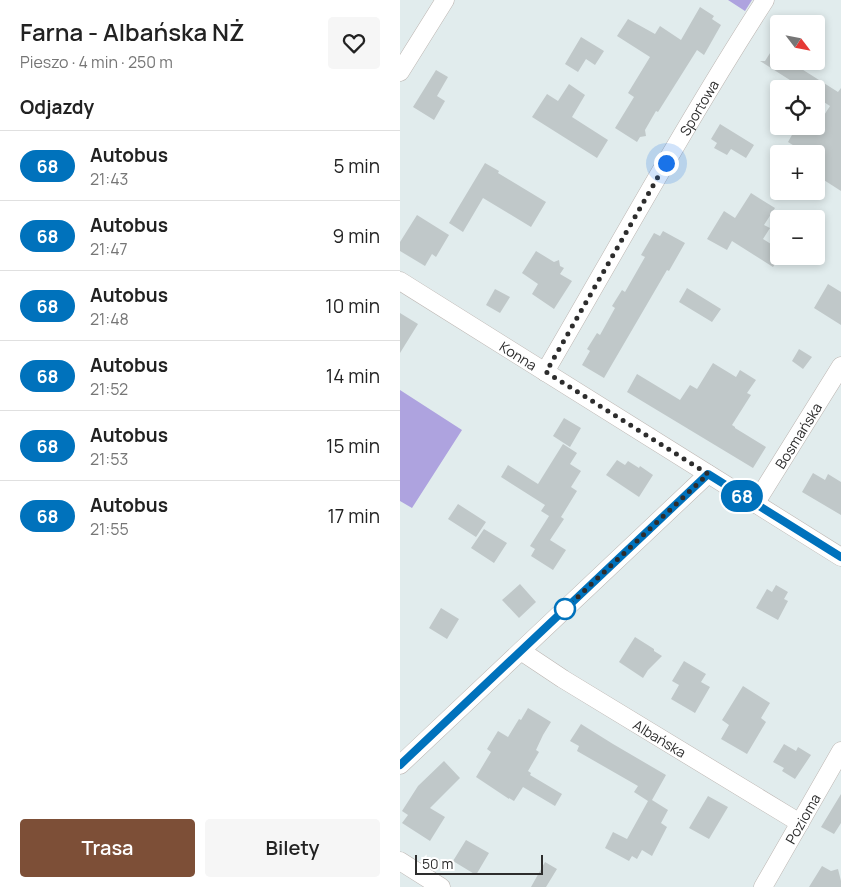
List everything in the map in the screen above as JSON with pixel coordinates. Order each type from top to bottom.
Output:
[{"type":"street","points":[[400,72],[445,0]]},
{"type":"street","name":"Sportowa","points":[[546,372],[675,146],[765,0]]},
{"type":"street","name":"Konna","points":[[400,281],[841,557]]},
{"type":"street","name":"Bosmańska","points":[[755,504],[841,366]]},
{"type":"street","points":[[400,765],[708,474]]},
{"type":"street","name":"Albańska","points":[[521,651],[800,823]]},
{"type":"street","name":"Pozioma","points":[[763,887],[841,751]]},
{"type":"street","points":[[400,861],[441,887]]},
{"type":"shaded area","points":[[728,0],[752,0],[745,11]]},
{"type":"shaded area","points":[[400,390],[462,430],[412,508],[400,501]]},
{"type":"building","points":[[700,7],[714,16],[712,19],[721,25],[704,55],[697,50],[658,112],[656,111],[645,130],[646,136],[640,137],[637,142],[615,128],[634,97],[628,93],[650,57],[617,36],[628,19],[655,34],[660,26],[681,40]]},
{"type":"building","points":[[581,37],[604,51],[595,65],[586,59],[578,72],[565,64]]},
{"type":"building","points":[[770,53],[770,67],[760,61],[765,61]]},
{"type":"building","points":[[436,70],[448,77],[437,96],[445,101],[434,120],[413,107]]},
{"type":"building","points":[[774,70],[803,70],[819,80],[790,80]]},
{"type":"building","points":[[569,84],[585,95],[572,117],[608,140],[597,158],[532,117],[547,94],[558,101]]},
{"type":"building","points":[[825,84],[838,92],[841,88],[841,191],[825,181],[825,145],[793,145],[788,142],[792,135],[825,135],[825,114],[830,106],[825,103]]},
{"type":"building","points":[[720,124],[754,145],[746,158],[731,149],[727,155],[714,148],[717,143],[711,139]]},
{"type":"building","points":[[485,163],[546,202],[531,227],[483,198],[463,232],[449,223]]},
{"type":"building","points":[[751,193],[775,208],[770,210],[770,216],[764,225],[770,228],[763,239],[770,243],[770,265],[774,265],[773,267],[732,241],[727,250],[707,239],[724,211],[735,218]]},
{"type":"building","points":[[417,215],[449,235],[436,257],[432,254],[425,266],[400,251],[400,242]]},
{"type":"building","points":[[663,231],[685,243],[669,271],[667,270],[604,378],[582,365],[590,351],[587,349],[597,333],[600,335],[615,308],[612,306],[622,290],[625,292],[645,257],[641,255],[654,233],[660,236]]},
{"type":"building","points":[[536,251],[554,262],[559,260],[560,266],[564,268],[560,274],[572,281],[554,309],[532,294],[538,284],[522,273]]},
{"type":"building","points":[[828,284],[841,292],[841,325],[814,308]]},
{"type":"building","points":[[687,288],[721,309],[712,322],[679,302]]},
{"type":"building","points":[[495,289],[510,297],[500,313],[486,305]]},
{"type":"building","points":[[400,313],[418,324],[400,353]]},
{"type":"building","points":[[799,349],[812,357],[803,369],[792,361]]},
{"type":"building","points":[[713,363],[736,377],[740,370],[756,380],[747,393],[751,395],[732,425],[766,447],[753,468],[627,392],[637,374],[680,400],[690,385],[697,389]]},
{"type":"building","points":[[564,418],[581,428],[570,447],[553,436]]},
{"type":"building","points":[[563,444],[577,453],[570,464],[581,471],[571,487],[577,491],[561,517],[564,519],[550,540],[566,550],[553,570],[531,556],[535,549],[530,546],[549,516],[541,511],[545,505],[501,477],[508,465],[538,484]]},
{"type":"building","points":[[617,460],[625,465],[628,461],[639,468],[640,466],[653,475],[639,497],[606,475]]},
{"type":"building","points":[[813,473],[825,480],[828,474],[841,482],[841,515],[802,492]]},
{"type":"building","points":[[458,504],[486,522],[476,537],[448,519]]},
{"type":"building","points":[[484,529],[507,543],[494,563],[471,548]]},
{"type":"building","points":[[520,584],[536,602],[519,618],[502,600]]},
{"type":"building","points":[[776,585],[788,592],[784,599],[788,601],[778,620],[756,608],[767,589],[772,592]]},
{"type":"building","points":[[441,608],[459,619],[447,639],[429,628]]},
{"type":"building","points":[[635,637],[662,656],[643,678],[619,662]]},
{"type":"building","points":[[684,661],[706,674],[701,682],[710,687],[695,713],[671,699],[679,685],[672,681]]},
{"type":"building","points":[[743,686],[770,703],[761,718],[766,722],[747,754],[721,739],[729,725],[722,720]]},
{"type":"building","points":[[528,708],[551,722],[536,750],[539,752],[528,771],[531,773],[530,775],[562,794],[555,806],[523,787],[514,801],[476,777],[491,752],[487,749],[498,731],[508,737]]},
{"type":"building","points":[[581,724],[666,775],[652,800],[668,810],[661,823],[667,827],[652,856],[642,850],[637,859],[632,856],[629,861],[605,848],[613,832],[627,839],[648,801],[634,792],[638,786],[577,751],[579,746],[570,741]]},
{"type":"building","points":[[784,744],[796,751],[798,747],[811,755],[795,779],[782,771],[784,768],[773,762]]},
{"type":"building","points":[[444,761],[460,778],[430,808],[445,817],[430,841],[402,823],[408,815],[402,811],[418,786]]},
{"type":"building","points":[[841,794],[841,823],[834,834],[821,827]]},
{"type":"building","points":[[708,796],[728,807],[709,839],[689,828]]},
{"type":"building","points":[[466,840],[489,853],[476,875],[453,861]]},
{"type":"building","points":[[545,862],[557,869],[546,887],[531,887]]},
{"type":"building","points":[[822,866],[831,871],[838,869],[841,887],[809,887]]},
{"type":"bus line","name":"68","points":[[400,765],[708,474],[841,557]]},
{"type":"route","points":[[565,609],[708,474],[546,372],[666,163]]}]
